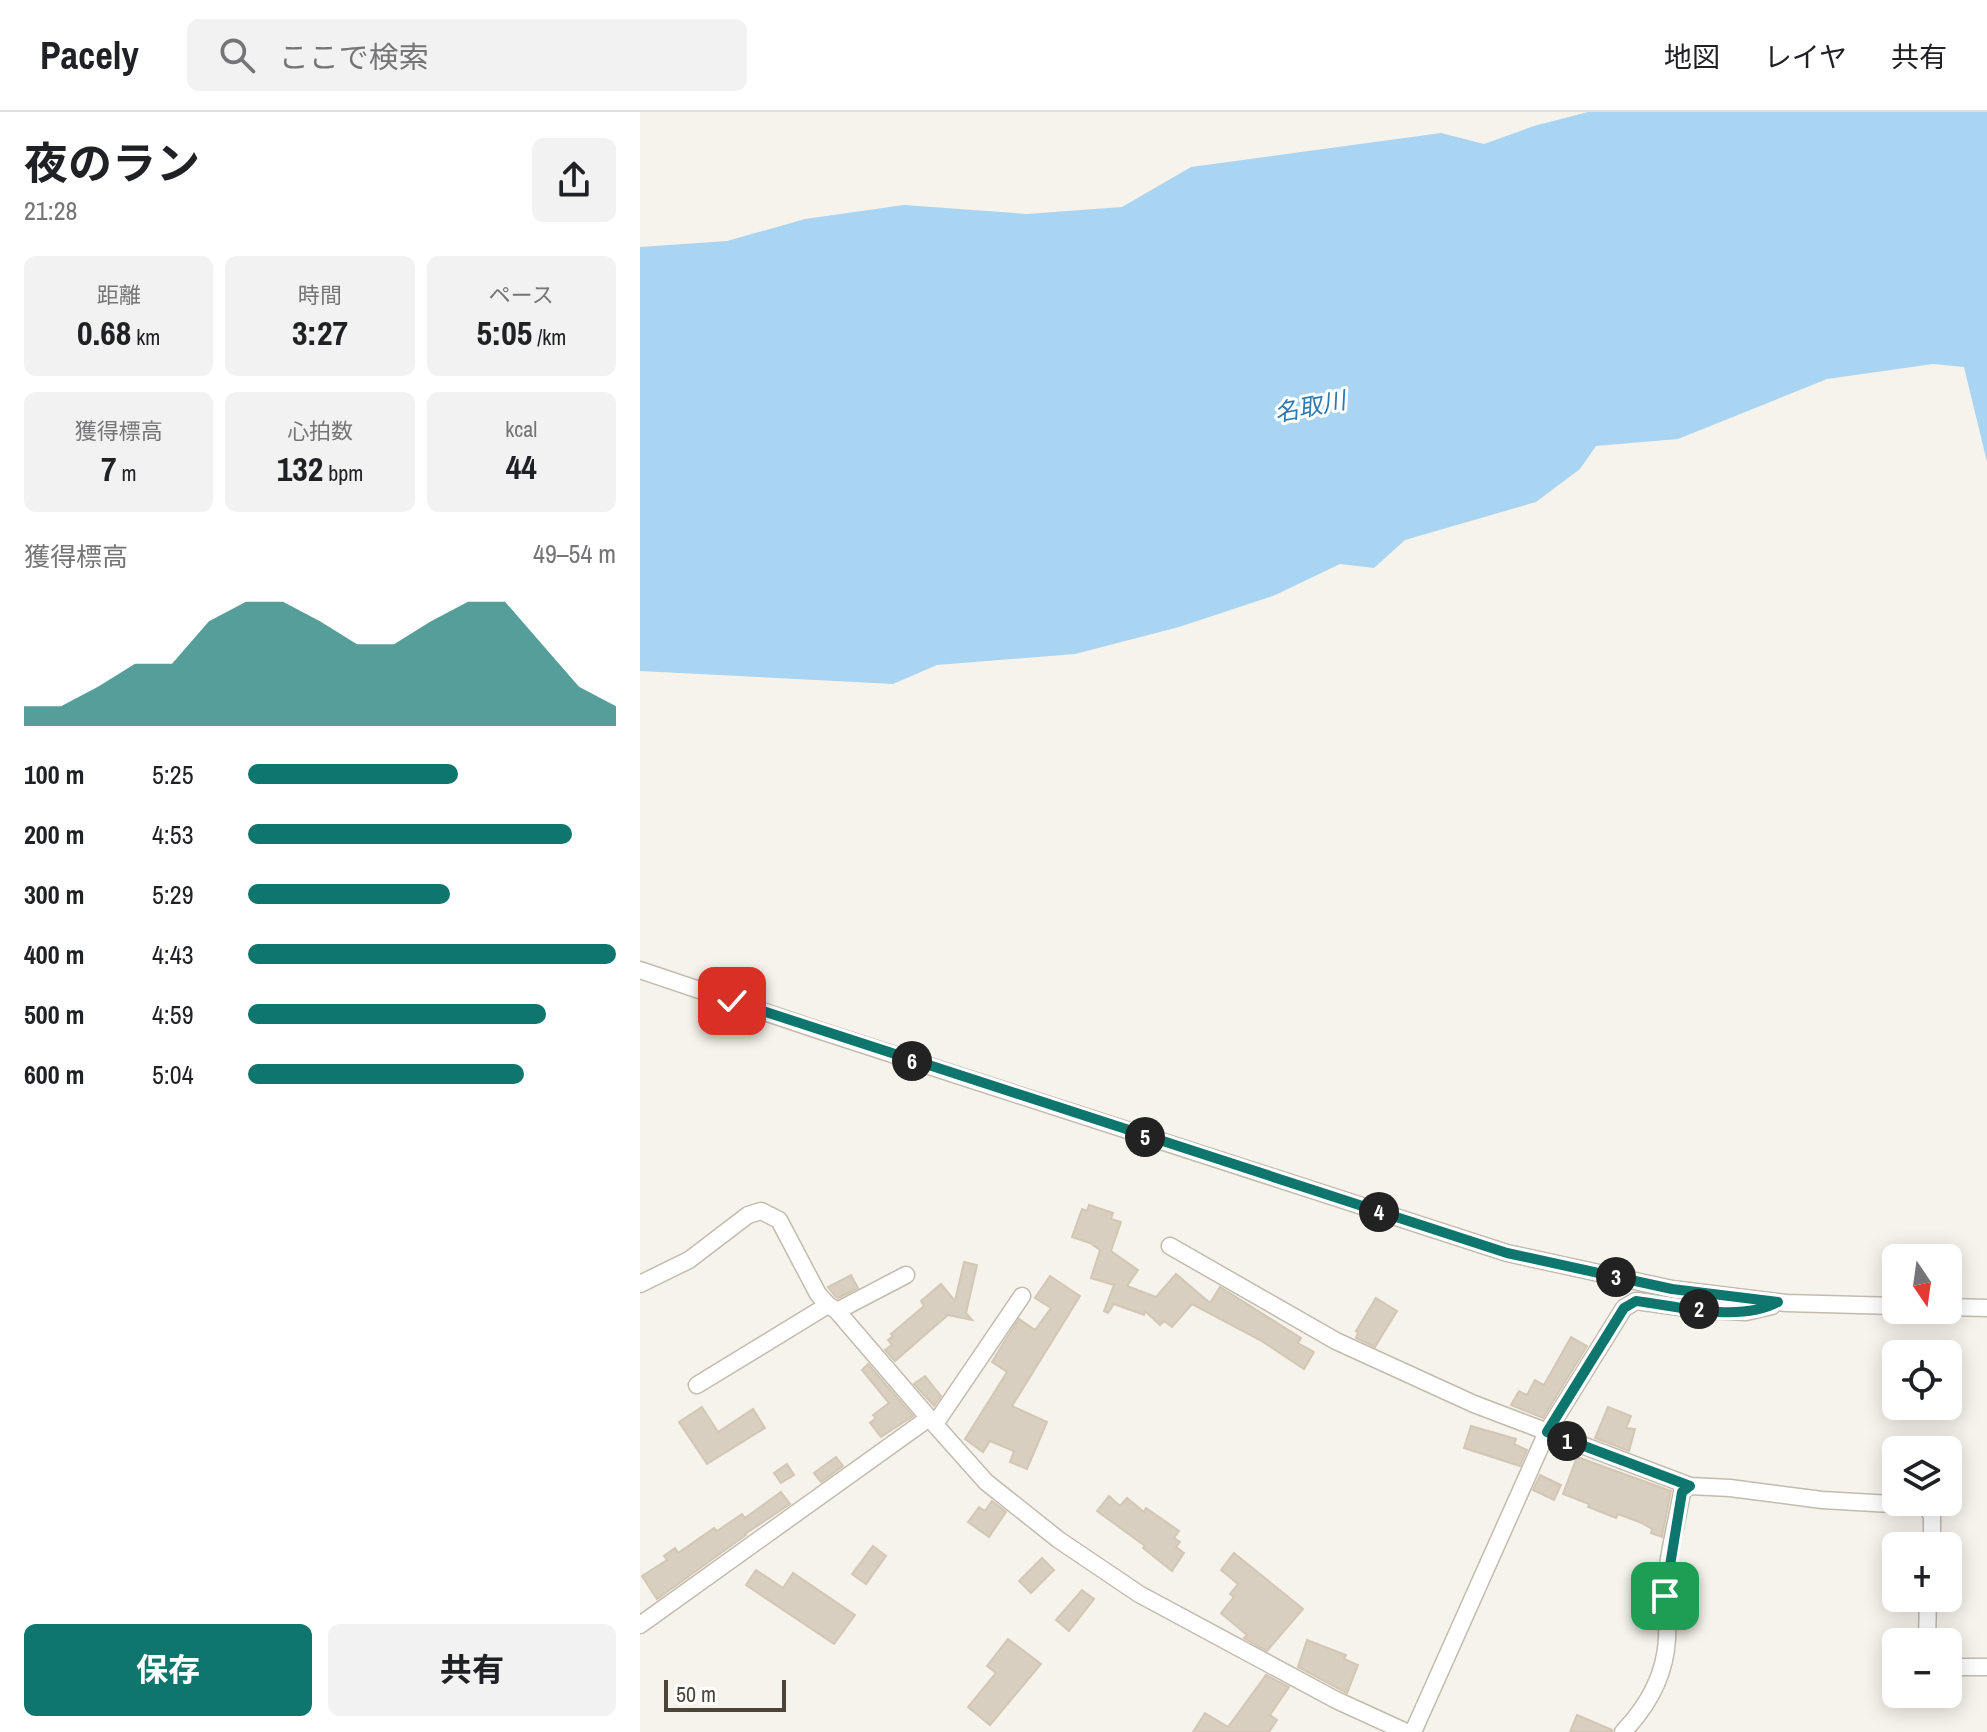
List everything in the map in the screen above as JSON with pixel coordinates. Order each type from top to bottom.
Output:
[{"type":"street","points":[[640,970],[1507,1253],[1672,1289],[1778,1302],[1882,1306]]},
{"type":"street","points":[[640,1284],[689,1260],[748,1215],[761,1211],[779,1220],[818,1294],[986,1482],[1059,1540],[1139,1594],[1336,1700],[1406,1732]]},
{"type":"street","points":[[1170,1246],[1336,1341],[1474,1404],[1690,1486],[1822,1500],[1926,1506],[1932,1516],[1932,1532]]},
{"type":"street","points":[[697,1385],[832,1308],[906,1275]]},
{"type":"street","points":[[640,1625],[932,1421],[1022,1296]]},
{"type":"street","points":[[1413,1732],[1547,1432],[1624,1308],[1636,1301],[1701,1310],[1746,1312],[1766,1309],[1778,1302]]},
{"type":"street","points":[[1962,1307],[1987,1308]]},
{"type":"street","points":[[1623,1732],[1636,1719],[1657,1686],[1665,1664],[1665,1596],[1682,1492],[1690,1486]]},
{"type":"street","points":[[1962,1667],[1987,1667]]},
{"type":"water","name":"名取川","points":[[1588,112],[1987,112],[1987,462],[1964,367],[1933,364],[1827,379],[1678,439],[1596,446],[1580,469],[1536,502],[1405,540],[1374,568],[1340,564],[1273,596],[1179,627],[1075,654],[937,665],[893,684],[640,671],[640,247],[727,241],[805,219],[904,205],[1027,214],[1122,207],[1191,167],[1441,133],[1484,144],[1534,126]]},
{"type":"building","points":[[1089,1205],[1113,1213],[1111,1219],[1121,1222],[1111,1251],[1138,1270],[1127,1286],[1156,1297],[1176,1274],[1210,1303],[1220,1287],[1301,1338],[1298,1343],[1314,1352],[1304,1369],[1260,1340],[1192,1304],[1172,1327],[1164,1321],[1160,1325],[1145,1311],[1144,1315],[1114,1304],[1108,1313],[1104,1311],[1114,1285],[1091,1278],[1100,1250],[1072,1237],[1082,1209],[1087,1211]]},
{"type":"building","points":[[964,1262],[977,1265],[966,1313],[972,1320],[948,1315],[895,1361],[885,1350],[892,1345],[888,1340],[893,1336],[891,1334],[924,1306],[921,1301],[941,1284],[955,1301]]},
{"type":"building","points":[[851,1275],[858,1288],[838,1298],[828,1287]]},
{"type":"building","points":[[1050,1276],[1080,1296],[1012,1406],[1047,1422],[1027,1469],[1010,1462],[1014,1451],[990,1441],[983,1452],[965,1439],[1007,1372],[992,1362],[1019,1319],[1035,1330],[1051,1308],[1035,1298]]},
{"type":"building","points":[[1376,1298],[1397,1311],[1375,1347],[1356,1338],[1356,1331]]},
{"type":"building","points":[[1571,1337],[1587,1346],[1543,1418],[1511,1405],[1519,1391],[1527,1395],[1535,1380],[1544,1385]]},
{"type":"building","points":[[868,1364],[913,1416],[881,1437],[870,1423],[876,1418],[873,1415],[889,1403],[862,1370]]},
{"type":"building","points":[[925,1376],[941,1396],[934,1406],[914,1384]]},
{"type":"building","points":[[702,1407],[718,1432],[753,1409],[765,1428],[707,1464],[679,1422]]},
{"type":"building","points":[[1608,1407],[1631,1416],[1626,1428],[1635,1429],[1629,1451],[1595,1438]]},
{"type":"building","points":[[1471,1426],[1516,1439],[1514,1444],[1527,1450],[1520,1466],[1464,1448]]},
{"type":"building","points":[[836,1457],[843,1466],[821,1482],[814,1473]]},
{"type":"building","points":[[1577,1457],[1671,1491],[1662,1537],[1651,1533],[1652,1529],[1642,1523],[1618,1514],[1616,1518],[1563,1494]]},
{"type":"building","points":[[787,1464],[794,1475],[781,1483],[774,1473]]},
{"type":"building","points":[[1540,1475],[1561,1485],[1554,1500],[1533,1490]]},
{"type":"building","points":[[781,1492],[790,1504],[657,1599],[642,1576],[667,1560],[664,1556],[675,1548],[678,1553],[714,1528],[717,1531],[742,1514],[745,1518]]},
{"type":"building","points":[[1109,1496],[1120,1506],[1127,1498],[1144,1512],[1146,1508],[1179,1531],[1174,1538],[1180,1542],[1176,1547],[1184,1553],[1172,1571],[1143,1548],[1145,1546],[1097,1511]]},
{"type":"building","points":[[992,1501],[1006,1512],[989,1537],[968,1522],[979,1507],[985,1511]]},
{"type":"building","points":[[873,1546],[886,1556],[866,1584],[852,1574]]},
{"type":"building","points":[[1234,1553],[1303,1609],[1267,1651],[1244,1638],[1247,1635],[1221,1613],[1234,1597],[1230,1594],[1238,1584],[1221,1570]]},
{"type":"building","points":[[1042,1558],[1054,1570],[1031,1593],[1019,1581]]},
{"type":"building","points":[[756,1570],[783,1588],[793,1573],[855,1615],[834,1644],[746,1585]]},
{"type":"building","points":[[1082,1590],[1094,1599],[1069,1631],[1056,1620]]},
{"type":"building","points":[[1008,1639],[1041,1664],[990,1725],[968,1707],[996,1673],[987,1666]]},
{"type":"building","points":[[1307,1640],[1346,1655],[1344,1659],[1358,1665],[1347,1693],[1298,1667]]},
{"type":"building","points":[[1266,1675],[1289,1687],[1270,1715],[1277,1720],[1269,1732],[1193,1732],[1205,1713],[1228,1727]]},
{"type":"building","points":[[1577,1715],[1612,1730],[1612,1732],[1570,1732]]},
{"type":"route","points":[[732,1001],[1507,1253],[1672,1289],[1778,1302],[1766,1309],[1746,1312],[1701,1310],[1636,1301],[1630,1303],[1547,1432],[1690,1486],[1682,1492],[1665,1596]]}]
